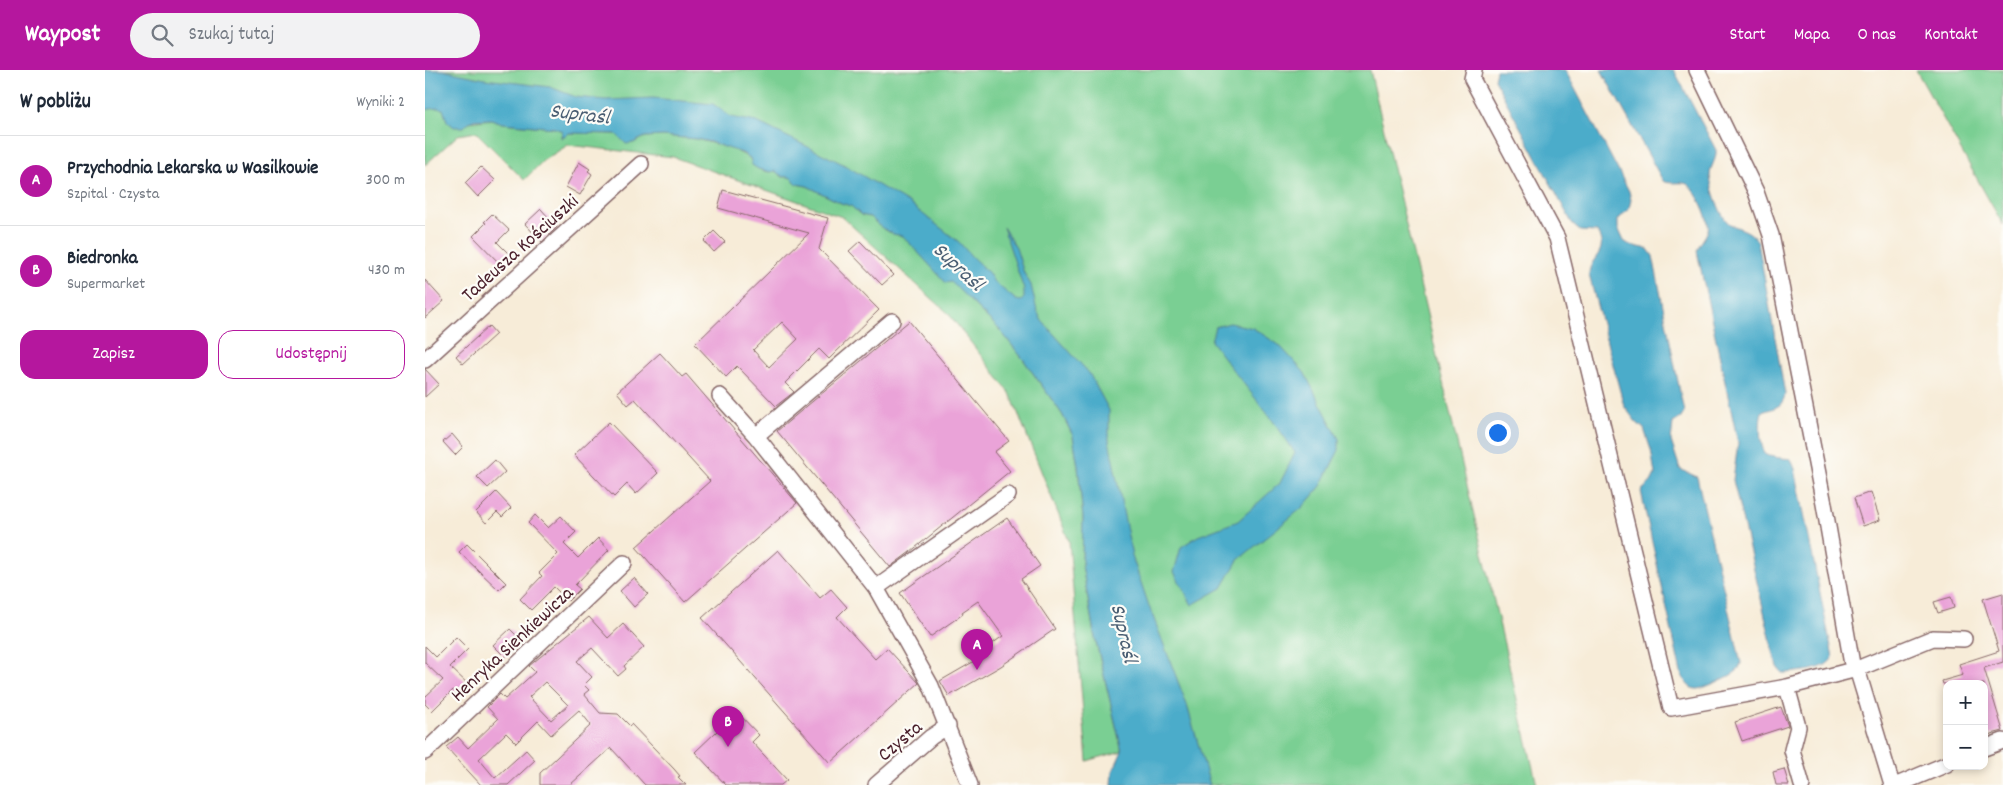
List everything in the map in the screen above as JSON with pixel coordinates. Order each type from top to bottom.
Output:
[{"type":"street","points":[[1475,70],[1472,79],[1557,238],[1671,708],[1787,687],[1855,670],[1933,638],[1963,639]]},
{"type":"street","points":[[1697,70],[1756,192],[1771,235],[1855,670],[1892,785]]},
{"type":"street","name":"Tadeusza Kościuszki","points":[[425,360],[641,164]]},
{"type":"street","points":[[756,436],[892,321]]},
{"type":"street","points":[[720,396],[756,436],[875,588],[931,686],[970,785]]},
{"type":"street","points":[[875,588],[1008,495]]},
{"type":"street","name":"Henryka Sienkiewicza","points":[[425,752],[624,563]]},
{"type":"street","points":[[1787,687],[1798,726],[1793,750],[1802,785]]},
{"type":"street","name":"Czysta","points":[[877,785],[931,737],[948,726]]},
{"type":"street","points":[[1988,746],[2003,740]]},
{"type":"street","points":[[1897,785],[1943,766]]},
{"type":"green space","points":[[425,70],[1370,70],[1537,785],[1195,785],[1123,551],[1096,406],[930,239],[752,139],[444,112],[447,121],[469,122],[491,119],[503,123],[555,128],[562,131],[561,137],[569,133],[616,134],[621,139],[633,143],[645,137],[663,136],[696,139],[730,148],[750,158],[754,165],[760,169],[767,172],[775,171],[783,177],[791,178],[796,184],[807,186],[851,206],[861,215],[870,217],[882,228],[893,234],[903,236],[946,282],[951,282],[999,329],[1062,414],[1073,436],[1083,518],[1082,565],[1094,634],[1122,751],[1087,761],[1069,541],[1010,393],[948,313],[842,217],[673,157],[568,145],[544,160],[524,180],[476,132],[458,135],[425,165]]},
{"type":"green space","points":[[1916,70],[2003,70],[2003,225]]},
{"type":"water","name":"Supraśl","points":[[425,70],[442,70],[485,79],[550,87],[576,97],[606,100],[653,98],[713,104],[731,117],[757,122],[843,164],[910,204],[959,242],[988,272],[994,282],[1016,300],[1021,301],[1024,298],[1024,290],[1003,227],[1016,248],[1024,273],[1031,285],[1037,311],[1042,321],[1089,373],[1109,410],[1109,440],[1132,556],[1187,705],[1210,785],[1112,785],[1113,771],[1122,751],[1094,633],[1082,565],[1083,518],[1073,436],[1062,414],[999,329],[951,282],[946,283],[903,236],[893,234],[882,228],[870,217],[861,215],[851,206],[807,186],[796,184],[791,178],[783,177],[775,171],[770,172],[758,169],[752,165],[750,158],[742,153],[710,142],[663,136],[645,137],[626,144],[616,134],[569,133],[561,138],[562,131],[555,128],[503,123],[491,119],[474,120],[464,127],[454,127],[447,121],[443,109],[425,110]]},
{"type":"water","points":[[1496,70],[1565,70],[1629,191],[1631,200],[1629,208],[1618,220],[1618,228],[1624,241],[1630,245],[1648,249],[1653,256],[1684,412],[1681,418],[1673,423],[1671,441],[1680,469],[1697,477],[1741,663],[1735,672],[1705,687],[1694,689],[1689,686],[1681,673],[1641,491],[1651,482],[1655,474],[1651,450],[1644,429],[1624,406],[1589,275],[1592,263],[1600,250],[1600,239],[1597,232],[1580,231],[1573,225],[1494,79]]},
{"type":"water","points":[[1601,70],[1674,70],[1716,150],[1710,180],[1723,216],[1730,224],[1749,233],[1758,242],[1785,394],[1780,405],[1762,412],[1761,441],[1764,452],[1767,455],[1791,459],[1795,469],[1833,657],[1830,662],[1819,668],[1782,673],[1777,667],[1733,480],[1738,443],[1697,251],[1708,230],[1705,212],[1690,186],[1684,183],[1663,181]]},
{"type":"water","points":[[1230,323],[1253,328],[1279,345],[1304,372],[1339,439],[1339,450],[1321,486],[1302,508],[1238,560],[1222,588],[1192,605],[1174,572],[1181,547],[1198,536],[1238,521],[1280,483],[1295,453],[1211,341],[1215,327]]},
{"type":"building","points":[[579,162],[590,169],[588,171],[592,174],[580,195],[566,187]]},
{"type":"building","points":[[481,167],[495,180],[478,197],[465,183]]},
{"type":"building","points":[[723,190],[828,218],[819,249],[879,310],[829,359],[819,349],[785,383],[794,392],[776,406],[737,366],[726,377],[695,344],[809,233],[718,208]],"holes":[[[782,322],[798,339],[769,367],[753,350]]]},
{"type":"building","points":[[541,209],[557,227],[542,242],[525,224]]},
{"type":"building","points":[[492,214],[509,230],[497,242],[512,257],[502,266],[473,236]]},
{"type":"building","points":[[714,231],[725,242],[714,252],[704,241]]},
{"type":"building","points":[[860,241],[893,275],[882,285],[849,251]]},
{"type":"building","points":[[425,280],[444,301],[425,318]]},
{"type":"building","points":[[909,321],[1009,441],[994,452],[1010,471],[890,567],[777,431]]},
{"type":"building","points":[[489,326],[496,334],[463,364],[456,356]]},
{"type":"building","points":[[660,353],[682,377],[686,374],[797,503],[685,602],[636,547],[710,481],[635,399],[628,405],[617,392]]},
{"type":"building","points":[[425,369],[439,384],[425,397]]},
{"type":"building","points":[[609,422],[658,473],[636,494],[627,484],[614,497],[574,455]]},
{"type":"building","points":[[452,434],[463,447],[455,455],[443,442]]},
{"type":"building","points":[[495,460],[505,472],[488,488],[477,477]]},
{"type":"building","points":[[496,492],[511,508],[502,517],[497,512],[486,523],[476,512]]},
{"type":"building","points":[[1871,492],[1880,520],[1863,526],[1854,498]]},
{"type":"building","points":[[535,515],[548,528],[561,516],[576,532],[564,544],[578,558],[598,538],[609,550],[575,585],[580,589],[568,601],[554,587],[531,610],[520,599],[542,576],[539,573],[558,554],[528,523]]},
{"type":"building","points":[[1007,518],[1040,566],[1021,579],[1055,629],[1001,666],[949,696],[940,681],[992,651],[989,646],[1003,636],[978,601],[930,637],[900,593]]},
{"type":"building","points":[[467,544],[506,583],[499,590],[459,552]]},
{"type":"building","points":[[778,550],[820,598],[831,589],[847,607],[837,617],[875,659],[887,648],[919,683],[830,763],[702,618]]},
{"type":"building","points":[[634,578],[648,594],[634,607],[620,591]]},
{"type":"building","points":[[2003,593],[2003,662],[1984,668],[1988,680],[1946,680],[1963,675],[1959,664],[1999,651],[1983,599]]},
{"type":"building","points":[[1951,597],[1954,608],[1938,613],[1934,602]]},
{"type":"building","points":[[589,617],[608,638],[623,624],[644,647],[624,666],[626,669],[618,676],[592,648],[577,661],[592,677],[584,685],[589,690],[584,694],[600,713],[618,714],[630,726],[631,724],[674,769],[680,776],[678,777],[686,785],[645,785],[611,748],[570,785],[540,785],[540,773],[591,725],[579,710],[551,735],[538,721],[516,743],[506,733],[479,759],[495,778],[526,750],[535,760],[508,785],[481,785],[446,747],[458,737],[468,748],[498,719],[487,707],[500,694],[505,699],[535,672],[529,666]],"holes":[[[545,682],[568,705],[551,720],[529,697]]]},
{"type":"building","points":[[510,629],[522,641],[505,657],[493,645]]},
{"type":"building","points":[[456,637],[468,649],[450,667],[470,686],[460,697],[453,690],[432,711],[425,704],[425,697],[443,680],[425,663],[425,646],[436,657]]},
{"type":"building","points":[[1988,681],[2003,731],[1988,735]]},
{"type":"building","points":[[1781,707],[1788,726],[1742,741],[1735,722]]},
{"type":"building","points":[[737,712],[759,735],[752,742],[787,780],[781,785],[726,785],[695,752]]},
{"type":"building","points":[[1784,769],[1789,785],[1776,785],[1773,772]]},
{"type":"place","name":"Przychodnia Lekarska w Wasilkowie","points":[[977,670]]},
{"type":"place","name":"Biedronka","points":[[728,747]]}]
